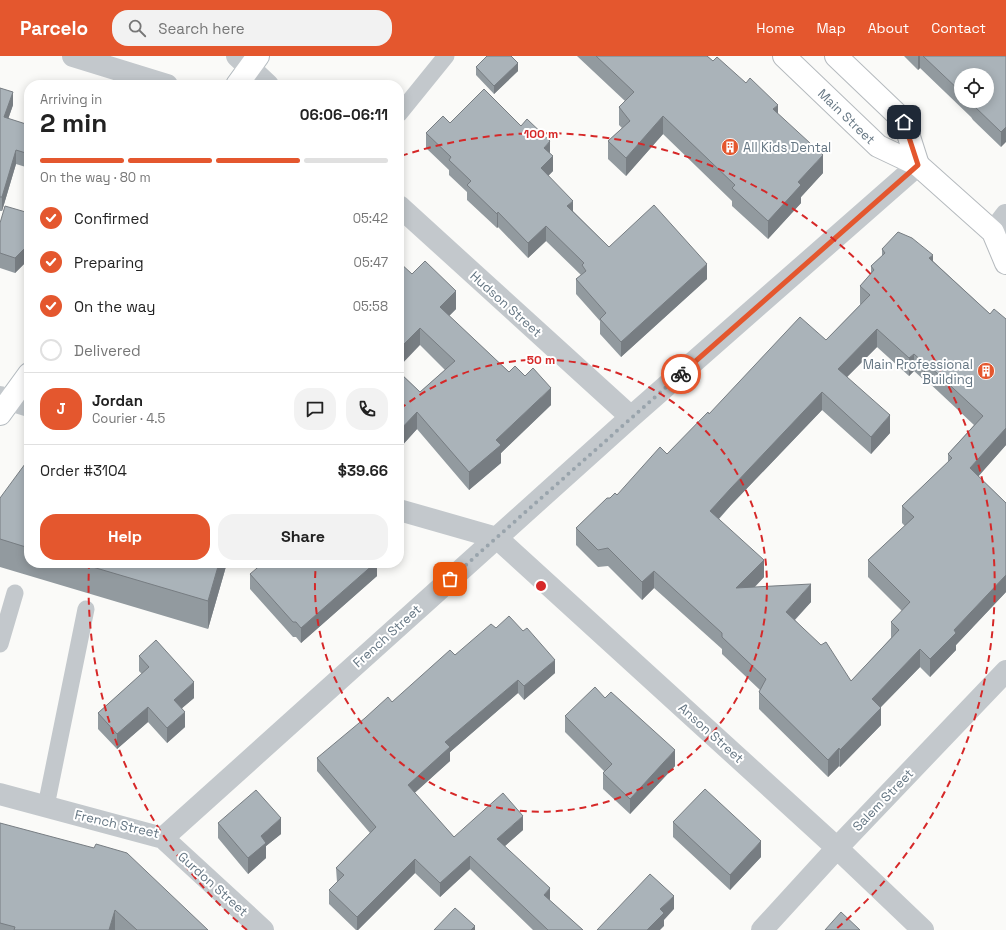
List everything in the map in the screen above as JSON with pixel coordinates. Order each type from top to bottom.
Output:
[{"type":"main road","name":"Main Street","points":[[784,56],[878,146],[918,165],[1002,227],[1006,263]]},
{"type":"main road","points":[[836,56],[904,122],[918,165]]},
{"type":"main road","points":[[10,404],[24,382]]},
{"type":"street","points":[[73,56],[108,61],[155,80]]},
{"type":"street","points":[[245,66],[262,80]]},
{"type":"street","name":"French Street","points":[[0,794],[162,838],[631,417],[918,165]]},
{"type":"street","name":"Hudson Street","points":[[404,211],[631,417]]},
{"type":"street","points":[[404,511],[497,538]]},
{"type":"street","name":"Anson Street","points":[[497,538],[837,848],[923,930]]},
{"type":"street","name":"Salem Street","points":[[762,930],[837,848],[1006,671]]},
{"type":"street","name":"Gurdon Street","points":[[162,838],[263,930]]},
{"type":"lane","points":[[404,108],[446,56]]},
{"type":"lane","points":[[0,644],[15,593]]},
{"type":"lane","points":[[46,806],[86,609]]},
{"type":"building","points":[[487,56],[511,56],[518,63],[494,86],[476,67]]},
{"type":"building","points":[[596,56],[707,56],[713,61],[717,57],[746,83],[750,78],[778,105],[773,109],[823,155],[798,182],[801,185],[768,221],[732,188],[735,185],[663,116],[626,158],[608,141],[630,121],[619,107],[634,92]]},
{"type":"building","points":[[923,56],[1006,56],[1006,127],[1001,132],[976,108],[994,108],[994,68],[954,68],[954,85]]},
{"type":"building","points":[[0,88],[13,92],[4,117],[24,123],[24,152],[16,150],[2,197],[0,197]]},
{"type":"building","points":[[484,89],[521,126],[527,119],[550,141],[544,148],[553,156],[541,168],[573,201],[567,206],[609,247],[654,205],[707,264],[621,342],[600,319],[606,313],[576,279],[586,271],[582,265],[584,263],[546,226],[528,243],[498,212],[497,214],[467,185],[471,181],[449,160],[451,157],[426,133],[443,116],[450,123]]},
{"type":"building","points":[[5,206],[24,212],[24,249],[15,258],[0,253],[0,223]]},
{"type":"building","points":[[898,232],[912,238],[933,255],[929,258],[990,314],[994,309],[1006,319],[1006,428],[970,468],[1006,503],[1006,575],[954,630],[956,633],[930,659],[920,649],[872,699],[881,708],[840,750],[839,748],[828,760],[759,692],[766,679],[722,637],[722,633],[654,571],[642,582],[608,548],[598,550],[576,528],[607,498],[610,498],[615,493],[617,495],[660,447],[667,454],[708,412],[709,414],[800,317],[826,340],[870,295],[860,286],[874,270],[871,266],[885,253],[882,249]],"holes":[[[877,329],[909,358],[914,354],[924,363],[925,362],[983,416],[948,454],[952,458],[902,506],[914,517],[868,560],[910,602],[891,622],[899,630],[851,681],[826,642],[821,645],[786,612],[811,584],[736,588],[764,560],[710,511],[822,392],[871,437],[890,415],[838,369]]]},
{"type":"building","points":[[425,261],[456,291],[440,307],[509,372],[515,366],[525,376],[533,368],[551,388],[496,440],[501,445],[469,472],[417,412],[404,426],[404,377],[420,392],[455,361],[420,328],[404,344],[404,267],[412,274]]},
{"type":"building","points":[[24,465],[24,546],[0,539],[0,498]]},
{"type":"building","points":[[96,568],[218,568],[208,601]]},
{"type":"building","points":[[257,568],[369,568],[301,628],[296,622],[293,622],[250,574]]},
{"type":"building","points":[[509,616],[523,631],[527,628],[555,660],[524,686],[518,680],[445,742],[450,747],[408,785],[454,837],[503,793],[523,816],[497,839],[550,888],[544,895],[583,930],[548,930],[470,856],[440,883],[415,859],[357,917],[329,890],[344,875],[336,868],[376,827],[317,758],[388,697],[392,702],[450,650],[455,655],[491,624],[496,628]]},
{"type":"building","points":[[156,640],[194,682],[174,700],[185,712],[167,728],[148,707],[117,734],[98,713],[149,667],[139,656]]},
{"type":"building","points":[[595,687],[605,698],[611,692],[675,750],[630,799],[603,773],[612,764],[565,716]]},
{"type":"building","points":[[705,789],[761,841],[730,875],[673,822]]},
{"type":"building","points":[[256,790],[281,818],[261,836],[266,843],[248,858],[218,823]]},
{"type":"building","points":[[0,823],[94,848],[96,844],[127,853],[208,930],[137,930],[115,910],[109,930],[14,930],[15,927],[0,923]]},
{"type":"building","points":[[650,874],[674,896],[660,909],[664,913],[647,930],[597,930]]},
{"type":"building","points":[[455,908],[475,926],[471,930],[434,930]]},
{"type":"building","points":[[841,912],[860,930],[825,930]]},
{"type":"way so far","points":[[450,579],[681,374]]},
{"type":"place","name":"All Kids Dental","points":[[730,147]]},
{"type":"place","name":"Main Professional Building","points":[[986,371]]},
{"type":"route","points":[[681,374],[918,165],[904,122]]}]
